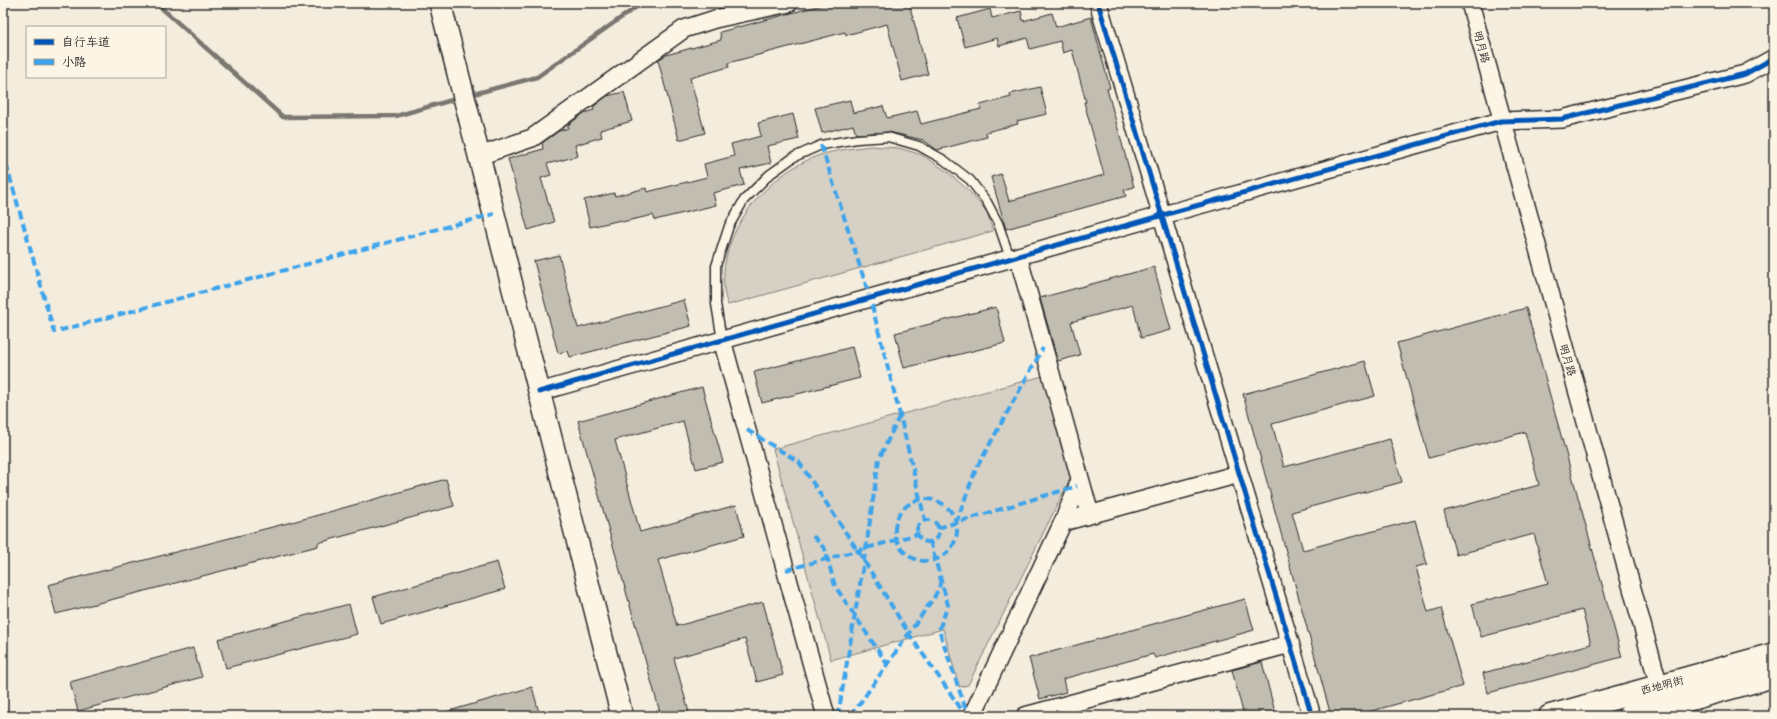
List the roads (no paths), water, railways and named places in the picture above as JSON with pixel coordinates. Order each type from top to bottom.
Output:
[{"type":"main road","name":"西地明街","points":[[1629,716],[1664,703],[1774,654]]},
{"type":"main road","name":"西地明街","points":[[1550,716],[1664,703],[1774,676]]},
{"type":"street","points":[[440,3],[622,716]]},
{"type":"street","points":[[479,156],[532,138],[684,29],[715,19],[789,3]]},
{"type":"street","points":[[1098,3],[1163,215],[1312,716]]},
{"type":"street","name":"明月路","points":[[1470,3],[1501,121],[1664,703]]},
{"type":"street","points":[[539,392],[1501,121],[1562,118],[1745,74],[1774,58]]},
{"type":"street","points":[[1014,257],[1090,514]]},
{"type":"street","points":[[722,340],[826,716]]},
{"type":"street","points":[[1063,522],[1239,474]]},
{"type":"street","points":[[972,716],[1063,522],[1080,480]]},
{"type":"street","points":[[1025,716],[1290,644]]},
{"type":"lane","points":[[722,340],[716,304],[716,266],[729,226],[744,200],[770,175],[794,158],[821,145],[857,139],[888,138],[919,146],[944,160],[970,180],[987,202],[1014,257]]},
{"type":"waterway","points":[[156,3],[283,117],[396,116],[459,98]]},
{"type":"waterway","points":[[470,95],[537,77],[642,3]]}]
